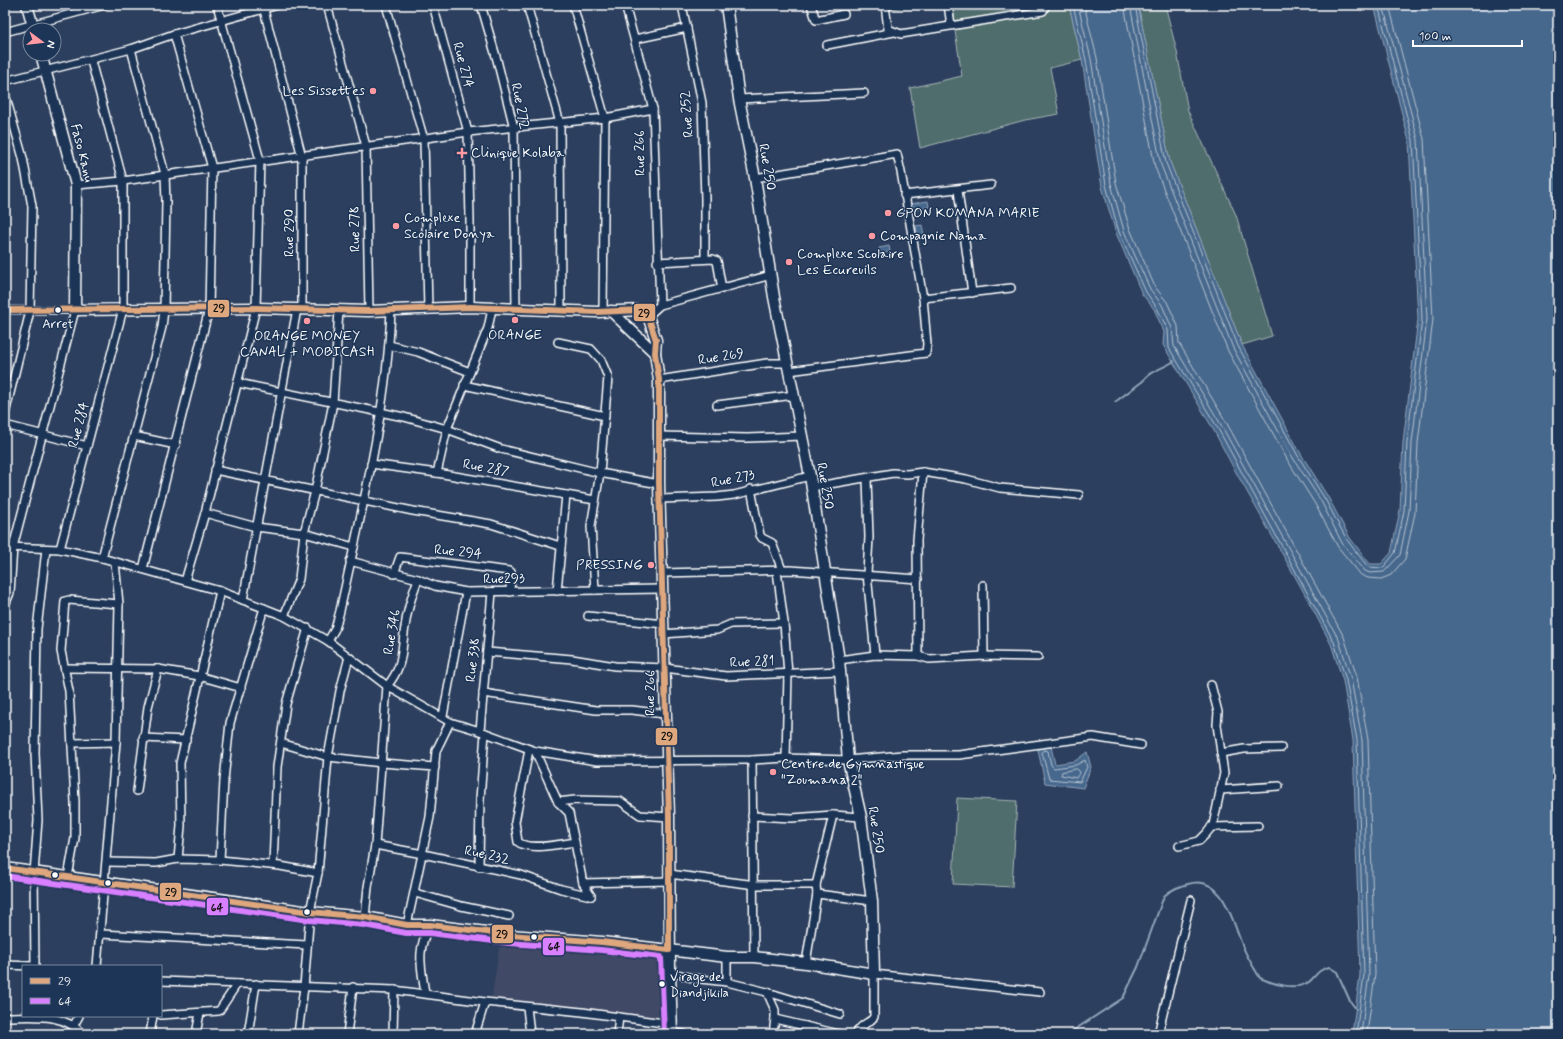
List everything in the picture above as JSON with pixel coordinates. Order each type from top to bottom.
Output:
[{"type":"street","points":[[27,5],[32,22]]},
{"type":"street","points":[[49,22],[104,5]]},
{"type":"street","points":[[185,581],[238,383],[256,308],[260,160],[217,5]]},
{"type":"street","points":[[5,81],[131,50],[174,34],[222,22],[278,5]]},
{"type":"street","name":"Rue 278","points":[[327,5],[366,146],[369,311]]},
{"type":"street","points":[[386,5],[424,140],[428,309]]},
{"type":"street","name":"Rue 274","points":[[433,5],[468,132],[470,307]]},
{"type":"street","name":"Rue 272","points":[[481,5],[497,60],[514,128],[516,310]]},
{"type":"street","points":[[527,5],[560,123],[561,310]]},
{"type":"street","points":[[573,5],[605,118],[607,311],[657,358]]},
{"type":"street","name":"Rue 266","points":[[625,5],[653,109],[657,262],[660,305]]},
{"type":"street","name":"Rue 252","points":[[682,5],[702,104],[706,227],[704,259]]},
{"type":"street","name":"Rue 250","points":[[726,5],[740,99],[771,275],[812,487],[839,660],[848,760],[861,817],[872,901],[874,974]]},
{"type":"street","points":[[811,5],[816,20],[844,14]]},
{"type":"street","points":[[885,5],[888,29],[901,34],[1044,11],[1046,5]]},
{"type":"street","points":[[948,5],[951,25]]},
{"type":"street","name":"Rue 290","points":[[243,600],[299,309],[302,157],[264,10]]},
{"type":"street","points":[[635,39],[687,28]]},
{"type":"street","points":[[5,32],[22,29]]},
{"type":"street","points":[[827,45],[894,32]]},
{"type":"street","points":[[143,568],[176,445],[210,308],[212,168],[174,34]]},
{"type":"street","points":[[102,558],[162,328],[164,310],[166,202],[165,174],[131,50]]},
{"type":"street","name":"Rue 284","points":[[60,549],[122,308],[123,181],[91,60]]},
{"type":"street","name":"Faso Kanu","points":[[44,62],[76,185],[75,310]]},
{"type":"street","points":[[740,99],[864,93]]},
{"type":"street","points":[[5,94],[23,158],[32,206],[30,311],[5,414]]},
{"type":"street","points":[[76,185],[123,181],[260,160],[302,157],[366,146],[424,140],[468,132],[605,118],[653,109]]},
{"type":"street","points":[[755,178],[897,154],[923,298],[1011,288]]},
{"type":"street","points":[[904,195],[991,186]]},
{"type":"street","points":[[958,190],[972,293]]},
{"type":"street","points":[[657,262],[713,259],[717,261],[722,290]]},
{"type":"street","points":[[5,310],[30,311],[122,308],[164,310],[256,308],[369,311],[470,307],[516,310],[641,310],[648,316],[660,305],[722,290],[771,275]]},
{"type":"street","name":"Rue 269","points":[[659,380],[767,363],[788,367],[926,353],[928,344],[923,298]]},
{"type":"street","points":[[437,473],[447,429],[488,328],[492,309]]},
{"type":"street","points":[[5,605],[10,593],[9,547],[43,435],[75,310]]},
{"type":"street","points":[[284,616],[299,579],[304,533],[315,491],[333,404],[339,310]]},
{"type":"street","points":[[328,642],[335,629],[340,611],[371,464],[389,345],[391,310]]},
{"type":"street","name":"Rue 266","points":[[648,316],[656,340],[659,380],[659,484],[664,714],[669,817],[672,1030]]},
{"type":"street","points":[[558,342],[591,349],[601,360],[608,377],[600,473],[591,526],[594,590]]},
{"type":"street","points":[[389,345],[418,352],[470,372]]},
{"type":"street","points":[[238,383],[333,404],[379,412],[447,429],[501,449],[600,473],[659,484]]},
{"type":"street","points":[[464,385],[605,416]]},
{"type":"street","points":[[717,405],[794,395]]},
{"type":"street","points":[[5,425],[87,446]]},
{"type":"street","points":[[134,436],[176,445]]},
{"type":"street","points":[[660,436],[747,438],[802,436]]},
{"type":"street","name":"Rue 287","points":[[371,464],[437,473],[595,500]]},
{"type":"street","points":[[215,470],[266,482],[364,500],[413,511],[491,524],[560,546]]},
{"type":"street","points":[[918,656],[917,540],[923,472]]},
{"type":"street","points":[[812,487],[893,473],[907,474],[923,472],[966,479],[1000,488],[1079,494]]},
{"type":"street","name":"Rue 273","points":[[660,499],[717,497],[810,476]]},
{"type":"street","points":[[867,478],[869,537],[867,574],[875,655]]},
{"type":"street","points":[[751,489],[760,535],[762,538],[772,543],[780,570],[788,674],[786,758]]},
{"type":"street","points":[[557,591],[560,546],[566,495]]},
{"type":"street","points":[[204,513],[256,527],[304,533],[354,547]]},
{"type":"street","points":[[9,547],[60,549],[102,558],[143,568],[220,591],[264,608],[308,628],[387,686],[426,709],[443,716],[450,722],[483,732],[532,751],[597,761],[752,760],[786,758],[848,760],[902,754],[959,755],[1093,737],[1142,744]]},
{"type":"street","points":[[34,965],[34,873],[38,820],[35,753],[37,629],[46,549]]},
{"type":"street","name":"Rue 294","points":[[394,574],[400,557],[509,571],[511,572],[510,592]]},
{"type":"street","name":"Rue293","points":[[350,561],[394,574],[418,579],[435,586],[466,592],[662,589]]},
{"type":"street","points":[[97,965],[101,934],[116,742],[119,604],[115,562]]},
{"type":"street","points":[[661,573],[780,570],[825,571],[918,579]]},
{"type":"street","name":"Rue 346","points":[[387,686],[396,675],[403,655],[409,605],[418,579]]},
{"type":"street","points":[[983,584],[984,656]]},
{"type":"street","points":[[178,859],[181,826],[180,763],[186,740],[198,676],[220,591]]},
{"type":"street","points":[[443,716],[466,592]]},
{"type":"street","name":"Rue 338","points":[[479,867],[483,693],[492,592]]},
{"type":"street","points":[[68,877],[76,838],[73,743],[65,668],[61,651],[65,601],[69,600],[119,604]]},
{"type":"street","points":[[220,860],[224,780],[230,723],[264,608]]},
{"type":"street","points":[[588,616],[663,629],[717,630],[731,624],[784,624]]},
{"type":"street","points":[[273,865],[277,767],[286,704],[308,628]]},
{"type":"street","name":"Rue 281","points":[[487,652],[572,659],[615,666],[664,668],[726,676],[840,671]]},
{"type":"street","points":[[839,660],[875,655],[918,656],[929,659],[984,656],[1038,657]]},
{"type":"street","points":[[298,1034],[304,987],[310,912],[318,873],[328,757],[340,691],[349,657]]},
{"type":"street","points":[[65,668],[117,667],[158,669],[198,676],[241,688]]},
{"type":"street","points":[[137,791],[148,707],[158,669]]},
{"type":"street","points":[[1179,846],[1199,841],[1211,828],[1220,790],[1224,766],[1221,753],[1218,712],[1211,685]]},
{"type":"street","points":[[365,917],[375,845],[387,686]]},
{"type":"street","points":[[483,693],[596,710],[632,710],[664,714]]},
{"type":"street","points":[[407,925],[430,817],[436,751],[450,722]]},
{"type":"street","points":[[143,738],[186,740]]},
{"type":"street","points":[[73,743],[116,742]]},
{"type":"street","points":[[281,743],[328,757],[435,767]]},
{"type":"street","points":[[1221,753],[1244,749],[1282,748]]},
{"type":"street","points":[[532,751],[558,802],[569,813],[583,883],[669,877],[753,885],[816,885]]},
{"type":"street","points":[[532,751],[515,822],[518,842],[521,844],[542,846],[575,842]]},
{"type":"street","points":[[752,760],[754,957]]},
{"type":"street","points":[[1220,790],[1279,786]]},
{"type":"street","points":[[558,802],[575,800],[620,801],[640,815],[669,817]]},
{"type":"street","points":[[752,816],[792,818],[833,815],[861,817]]},
{"type":"street","points":[[806,962],[817,894],[816,885],[833,815]]},
{"type":"street","points":[[1211,828],[1258,826]]},
{"type":"street","name":"Rue 232","points":[[375,845],[521,875],[561,889],[591,896],[583,883]]},
{"type":"street","points":[[107,862],[156,863],[178,859],[220,860],[273,865],[318,873]]},
{"type":"street","points":[[5,868],[310,912],[365,917],[407,925],[430,925],[510,935],[602,942],[728,957],[754,957],[806,962],[874,974],[1040,992]]},
{"type":"street","points":[[415,893],[461,906],[509,916]]},
{"type":"street","points":[[817,894],[872,901]]},
{"type":"street","points":[[1158,1034],[1191,900]]},
{"type":"street","points":[[425,993],[421,960],[422,939],[430,925]]},
{"type":"street","points":[[101,934],[307,945]]},
{"type":"street","points":[[727,982],[728,957]]},
{"type":"street","points":[[5,964],[22,965]]},
{"type":"street","points":[[670,972],[692,978],[727,982],[840,1014]]},
{"type":"street","points":[[856,1034],[860,1026],[872,1020],[874,1017],[874,974]]},
{"type":"street","points":[[162,981],[304,987],[353,987],[425,993],[485,1002],[619,1017],[684,1034]]},
{"type":"street","points":[[162,1015],[219,1011],[237,984]]},
{"type":"street","points":[[248,1034],[256,984]]},
{"type":"street","points":[[348,1034],[353,987]]},
{"type":"street","points":[[393,1034],[394,990]]},
{"type":"street","points":[[766,992],[775,1010],[773,1034]]},
{"type":"street","points":[[475,1034],[485,1002]]},
{"type":"street","points":[[527,1007],[530,1034]]},
{"type":"street","points":[[196,1034],[200,1013]]},
{"type":"street","points":[[5,1017],[50,1018],[74,1025],[83,1034]]},
{"type":"street","points":[[74,1025],[79,1017]]},
{"type":"street","points":[[150,1034],[153,1017]]},
{"type":"street","points":[[617,1034],[619,1017]]},
{"type":"street","points":[[774,1019],[839,1034]]},
{"type":"street","points":[[803,1034],[806,1026]]},
{"type":"shaded area","points":[[501,937],[665,956],[666,1022],[491,1002]]},
{"type":"green space","points":[[890,5],[917,5],[891,9]]},
{"type":"green space","points":[[951,5],[1069,5],[1082,60],[1050,68],[1059,114],[1025,120],[920,148],[910,88],[962,76]]},
{"type":"green space","points":[[1138,5],[1165,5],[1177,52],[1188,111],[1236,215],[1272,336],[1242,345],[1170,162]]},
{"type":"green space","points":[[957,798],[1017,801],[1012,887],[953,884]]},
{"type":"water","points":[[1069,5],[1138,5],[1170,162],[1242,345],[1301,454],[1328,497],[1350,538],[1370,564],[1381,564],[1391,553],[1400,510],[1403,442],[1418,319],[1409,141],[1374,5],[1558,5],[1558,1034],[1352,1034],[1360,975],[1353,740],[1343,681],[1331,644],[1302,589],[1212,427],[1163,345],[1164,332],[1154,309],[1142,294],[1116,233],[1102,187],[1082,60]]},
{"type":"water","points":[[928,201],[929,207],[911,210],[910,204]]},
{"type":"water","points":[[922,225],[924,237],[918,238],[916,226]]},
{"type":"water","points":[[889,246],[890,251],[880,255],[879,248]]},
{"type":"water","points":[[1037,745],[1051,747],[1055,764],[1075,761],[1087,752],[1091,767],[1083,788],[1045,783]]},
{"type":"waterway","points":[[1115,402],[1153,372],[1174,361]]},
{"type":"waterway","points":[[1068,1034],[1123,998],[1138,967],[1164,896],[1172,890],[1188,884],[1201,883],[1211,886],[1219,894],[1226,904],[1246,953],[1260,978],[1284,986],[1298,986],[1309,982],[1319,971],[1329,967],[1337,972],[1350,1001],[1356,1009]]},
{"type":"transit line","name":"29","points":[[5,310],[256,308],[369,311],[470,307],[597,312],[641,310],[648,316],[656,340],[655,353],[659,380],[659,484],[669,817],[669,950]]},
{"type":"transit line","name":"29","points":[[5,868],[310,912],[365,917],[407,925],[430,925],[510,935],[602,942],[669,950]]},
{"type":"transit line","name":"64","points":[[5,876],[309,920],[364,925],[406,933],[430,933],[509,943],[601,950],[661,957],[664,1034]]},
{"type":"place","name":"Les Sissettes","points":[[373,91]]},
{"type":"place","name":"Clinique Kolaba","points":[[462,153]]},
{"type":"place","name":"GPON KOMANA MARIE","points":[[888,213]]},
{"type":"place","name":"Complexe Scolaire Donya","points":[[396,226]]},
{"type":"place","name":"Compagnie Nama","points":[[872,236]]},
{"type":"place","name":"Complexe Scolaire Les Ecureuils","points":[[789,262]]},
{"type":"place","name":"Arret","points":[[58,310]]},
{"type":"place","name":"ORANGE","points":[[515,320]]},
{"type":"place","name":"ORANGE MONEY CANAL + MOBICASH","points":[[307,321]]},
{"type":"place","name":"PRESSING","points":[[651,565]]},
{"type":"place","name":"Centre de Gymnastique \"Zoumana 2\"","points":[[773,772]]},
{"type":"place","name":"Virage de Diandjikila","points":[[662,984]]}]
